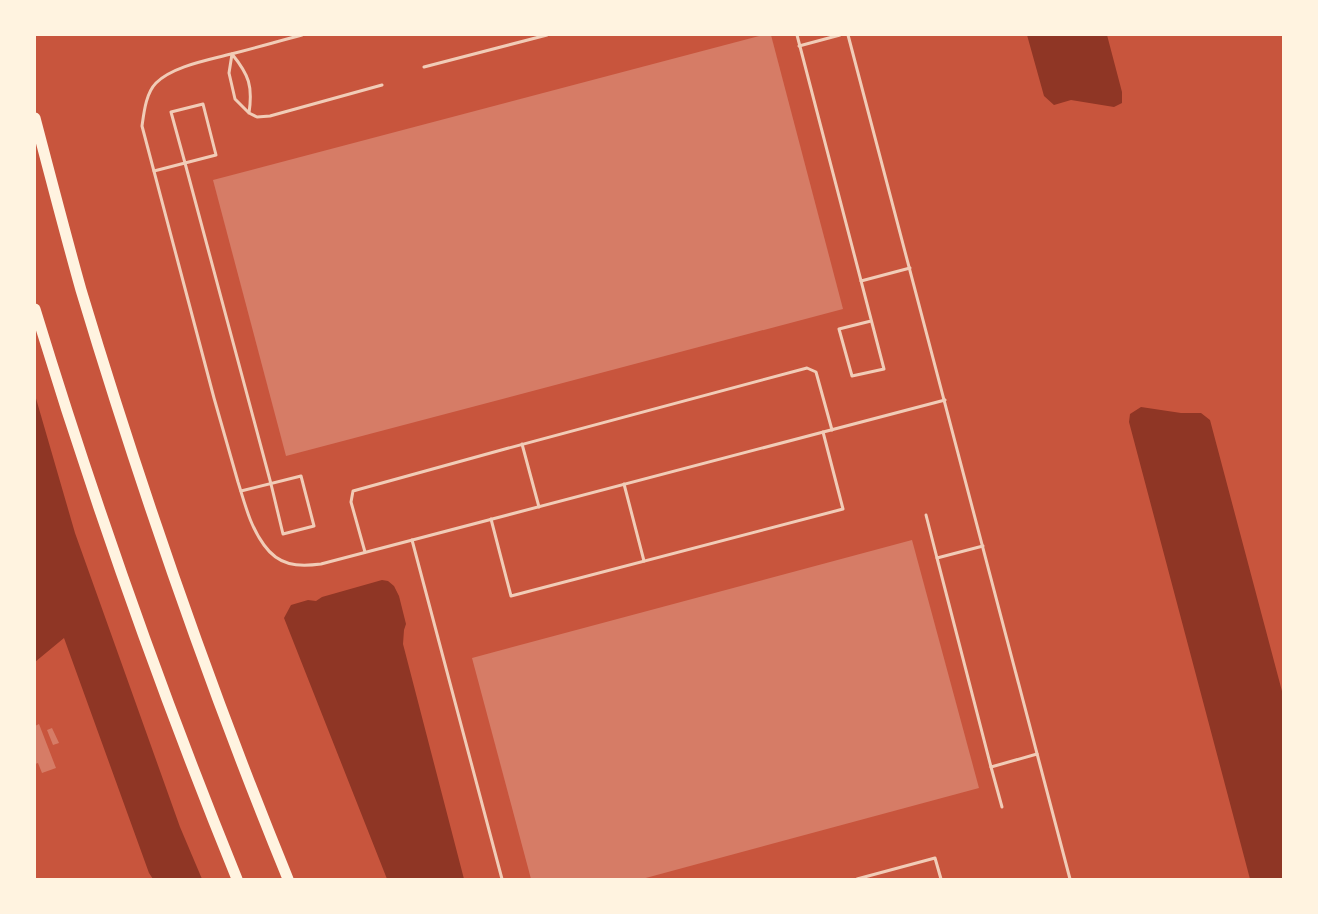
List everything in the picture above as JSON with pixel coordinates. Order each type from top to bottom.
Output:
[{"type":"highway","points":[[35,118],[81,288],[153,518],[248,781],[288,879]]},
{"type":"highway","points":[[35,309],[66,410],[125,584],[201,792],[237,879]]},
{"type":"lane","points":[[302,35],[201,62],[167,74],[155,84],[144,109],[142,126],[241,491],[254,529],[264,546],[276,557],[290,564],[306,566],[321,564],[945,400]]},
{"type":"lane","points":[[424,67],[547,35]]},
{"type":"lane","points":[[796,35],[884,369],[852,376],[839,329],[871,320]]},
{"type":"lane","points":[[800,46],[840,35]]},
{"type":"lane","points":[[848,35],[1070,879]]},
{"type":"lane","points":[[232,54],[245,70],[252,96],[249,113]]},
{"type":"lane","points":[[232,54],[229,73],[235,99],[249,113],[257,117],[270,116],[382,85]]},
{"type":"lane","points":[[154,171],[185,163],[216,155],[203,104],[171,112],[185,163],[271,484],[284,534],[314,526],[301,476],[271,484],[241,491]]},
{"type":"lane","points":[[861,281],[910,268]]},
{"type":"lane","points":[[365,552],[351,502],[353,491],[806,368],[816,372],[832,430]]},
{"type":"lane","points":[[492,519],[511,596],[843,509],[823,432]]},
{"type":"lane","points":[[522,444],[539,506]]},
{"type":"lane","points":[[624,484],[644,561]]},
{"type":"lane","points":[[926,515],[1002,808]]},
{"type":"lane","points":[[412,540],[502,879]]},
{"type":"lane","points":[[937,558],[983,546]]},
{"type":"lane","points":[[991,767],[1038,754]]},
{"type":"lane","points":[[857,879],[935,858],[941,879]]},
{"type":"shaded area","points":[[1027,35],[1107,35],[1122,92],[1122,103],[1114,107],[1071,100],[1054,105],[1044,96]]},
{"type":"shaded area","points":[[35,395],[75,533],[180,827],[202,879],[153,879],[149,873],[64,638],[35,662]]},
{"type":"shaded area","points":[[1141,407],[1181,413],[1201,413],[1210,420],[1283,695],[1283,879],[1250,879],[1129,422],[1130,414]]},
{"type":"shaded area","points":[[382,580],[388,581],[394,586],[399,596],[406,624],[403,644],[464,879],[387,879],[284,618],[291,605],[308,600],[316,601],[322,597]]},
{"type":"building","points":[[763,35],[771,35],[843,309],[286,456],[213,180]]},
{"type":"building","points":[[912,540],[979,788],[642,879],[531,879],[472,658]]},
{"type":"building","points":[[39,724],[56,768],[42,773],[38,763],[35,764],[35,726]]},
{"type":"building","points":[[52,728],[59,743],[53,745],[47,730]]}]
